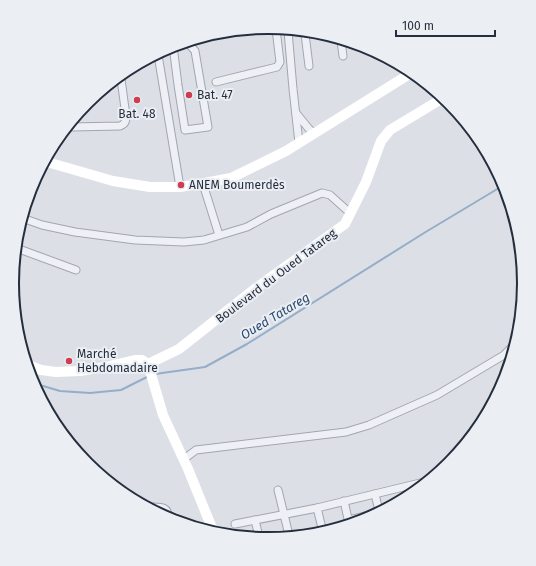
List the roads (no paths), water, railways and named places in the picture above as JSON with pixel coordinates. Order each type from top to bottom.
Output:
[{"type":"street","points":[[216,82],[277,67],[280,62],[277,35]]},
{"type":"street","points":[[288,35],[299,142]]},
{"type":"street","points":[[305,37],[309,66]]},
{"type":"street","points":[[341,45],[343,56]]},
{"type":"street","points":[[174,53],[185,130],[208,127],[195,51],[191,46]]},
{"type":"street","points":[[159,60],[180,186]]},
{"type":"street","points":[[50,163],[113,181],[150,187],[203,184],[232,178],[261,164],[299,142],[406,76]]},
{"type":"street","points":[[74,127],[123,125],[126,122],[126,116],[122,81]]},
{"type":"street","name":"Boulevard du Oued Tatareg","points":[[149,368],[179,350],[256,288],[345,224],[366,182],[381,141],[385,135],[390,130],[438,101]]},
{"type":"street","points":[[296,113],[314,133]]},
{"type":"street","points":[[203,184],[219,235]]},
{"type":"street","points":[[27,220],[42,226],[75,232],[135,240],[184,242],[204,240],[247,227],[271,214],[322,193],[330,195],[350,213]]},
{"type":"street","points":[[21,250],[76,270]]},
{"type":"street","points":[[184,459],[196,450],[336,434],[369,425],[437,395],[508,351]]},
{"type":"street","points":[[34,367],[41,370],[56,372],[80,371],[135,360],[142,360],[149,368],[163,415],[184,459],[211,525]]},
{"type":"street","points":[[278,490],[288,531]]},
{"type":"street","points":[[235,524],[317,508],[375,494],[402,491]]},
{"type":"street","points":[[375,494],[378,506]]},
{"type":"street","points":[[344,501],[348,519]]},
{"type":"street","points":[[159,506],[162,506],[168,510]]},
{"type":"street","points":[[317,508],[322,526]]},
{"type":"street","points":[[255,520],[258,531]]},
{"type":"waterway","name":"Oued Tatareg","points":[[155,374],[205,367],[247,344],[424,233],[498,188]]},
{"type":"waterway","name":"Oued Tatareg","points":[[42,386],[60,391],[90,393],[121,390],[149,376]]},
{"type":"place","name":"Bat. 47","points":[[189,95]]},
{"type":"place","name":"Bat. 48","points":[[137,100]]},
{"type":"place","name":"ANEM Boumerdès","points":[[181,185]]},
{"type":"place","name":"Marché Hebdomadaire","points":[[69,361]]}]
